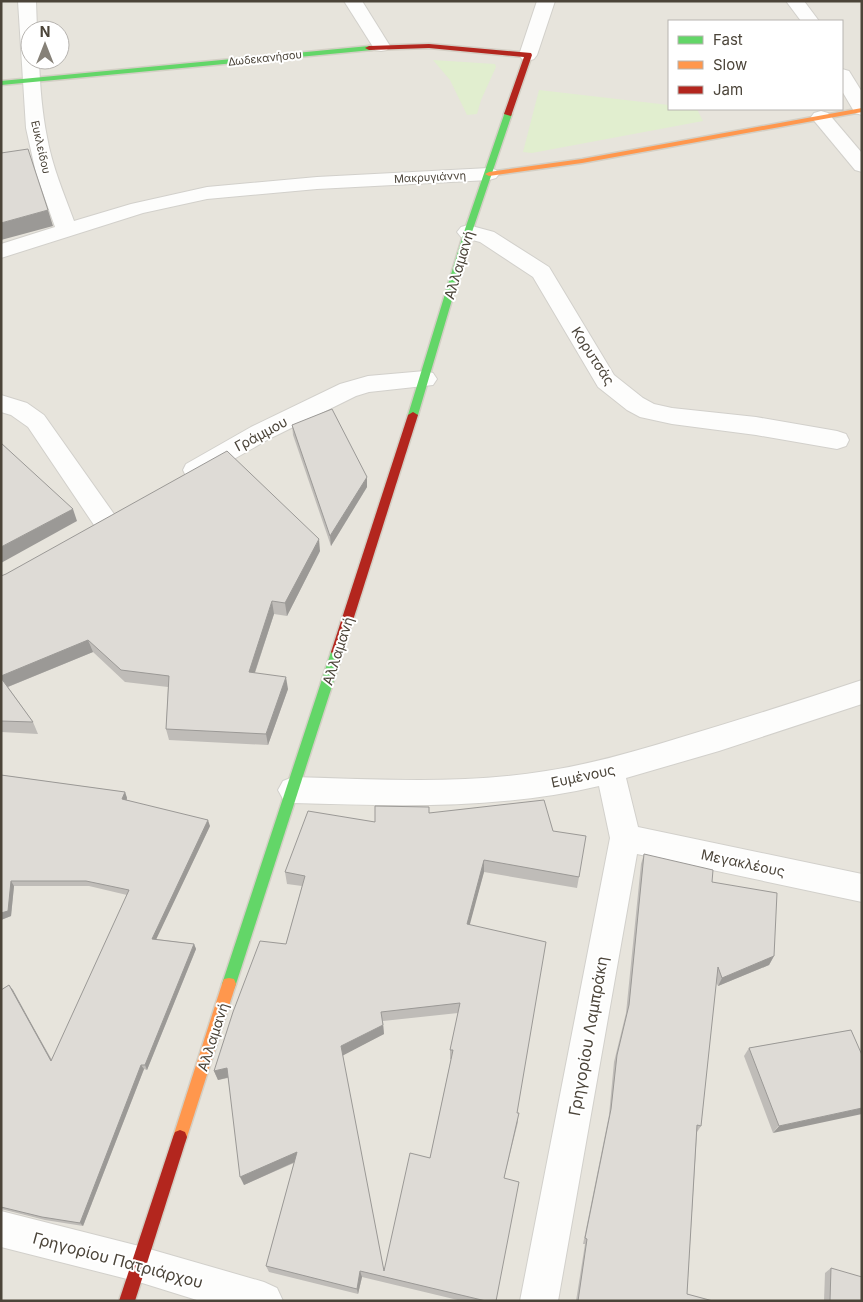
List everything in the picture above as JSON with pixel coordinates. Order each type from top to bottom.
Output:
[{"type":"street","name":"Ευκλείδου","points":[[27,1],[28,20]]},
{"type":"street","points":[[353,1],[382,46]]},
{"type":"street","name":"Αλλαμανή","points":[[127,1301],[426,379],[468,232],[546,1]]},
{"type":"street","points":[[795,1],[809,20]]},
{"type":"street","name":"Δωδεκανήσου","points":[[1,82],[382,46],[428,46],[528,55]]},
{"type":"street","name":"Ευκλείδου","points":[[30,70],[37,138],[51,187],[67,230]]},
{"type":"street","points":[[843,77],[862,109]]},
{"type":"street","name":"Μακρυγιάννη","points":[[1,250],[138,208],[208,193],[307,184],[489,174],[564,164],[862,109]]},
{"type":"street","points":[[821,117],[862,166]]},
{"type":"street","name":"Κορυτσάς","points":[[468,232],[487,237],[506,246],[541,272],[606,381],[635,404],[648,411],[672,416],[756,426],[837,440]]},
{"type":"street","name":"Γράμμου","points":[[174,482],[260,433],[348,390],[368,384],[426,379]]},
{"type":"street","points":[[1,403],[19,409],[36,421],[105,521]]},
{"type":"street","name":"Ευμένους","points":[[293,790],[424,793],[527,787],[610,771],[862,692]]},
{"type":"street","name":"Γρηγορίου Λαμπράκη","points":[[539,1301],[625,838],[610,771]]},
{"type":"street","name":"Μεγακλέους","points":[[625,838],[862,888]]},
{"type":"street","name":"Γρηγορίου Πατριάρχου","points":[[1,1229],[139,1264],[264,1301]]},
{"type":"shaded area","points":[[1,1],[862,1],[862,1301],[1,1301]]},
{"type":"green space","points":[[433,60],[495,64],[496,67],[481,100],[477,114],[467,115],[450,80]]},
{"type":"green space","points":[[539,90],[668,105],[668,110],[698,110],[703,121],[532,153],[523,152]]},
{"type":"building","points":[[28,149],[48,210],[1,223],[1,153]]},
{"type":"building","points":[[332,409],[367,477],[330,536],[292,425]]},
{"type":"building","points":[[1,443],[73,509],[1,547]]},
{"type":"building","points":[[227,451],[319,539],[285,603],[272,601],[249,672],[286,677],[266,734],[166,729],[169,676],[121,670],[88,640],[1,676],[1,576]]},
{"type":"building","points":[[1,678],[33,722],[1,721]]},
{"type":"building","points":[[1,775],[125,792],[122,799],[208,820],[152,939],[194,944],[145,1065],[141,1065],[80,1223],[42,1217],[1,1207],[1,990],[9,985],[51,1061],[129,890],[86,881],[11,881],[8,911],[1,913]]},
{"type":"building","points":[[544,800],[553,831],[586,836],[579,877],[484,860],[467,924],[546,942],[517,1113],[519,1113],[504,1178],[519,1182],[496,1301],[486,1301],[360,1271],[357,1289],[266,1266],[297,1152],[240,1177],[227,1068],[214,1071],[233,1012],[260,941],[286,944],[305,876],[285,872],[308,811],[375,822],[375,806],[429,807],[429,813]],"holes":[[[460,1003],[450,1050],[453,1050],[430,1158],[410,1153],[384,1271],[341,1046],[383,1025],[381,1012]]]},
{"type":"building","points":[[644,854],[713,870],[712,882],[777,893],[774,956],[722,978],[718,967],[701,1126],[697,1125],[687,1294],[713,1301],[578,1301],[587,1239],[585,1238],[611,1109],[617,1055],[629,1005]]},
{"type":"building","points":[[851,1030],[862,1055],[862,1108],[779,1126],[749,1048]]},
{"type":"building","points":[[831,1268],[862,1277],[862,1301],[830,1301]]},
{"type":"traffic: fast","points":[[1,83],[369,48]]},
{"type":"traffic: fast","points":[[413,415],[468,232],[508,114]]},
{"type":"traffic: fast","points":[[229,984],[337,652]]},
{"type":"traffic: slow","points":[[489,174],[582,161],[862,110]]},
{"type":"traffic: slow","points":[[180,1137],[229,984]]},
{"type":"traffic: jam","points":[[369,48],[429,46],[528,55],[508,114]]},
{"type":"traffic: jam","points":[[337,652],[413,415]]},
{"type":"traffic: jam","points":[[127,1301],[180,1137]]}]
